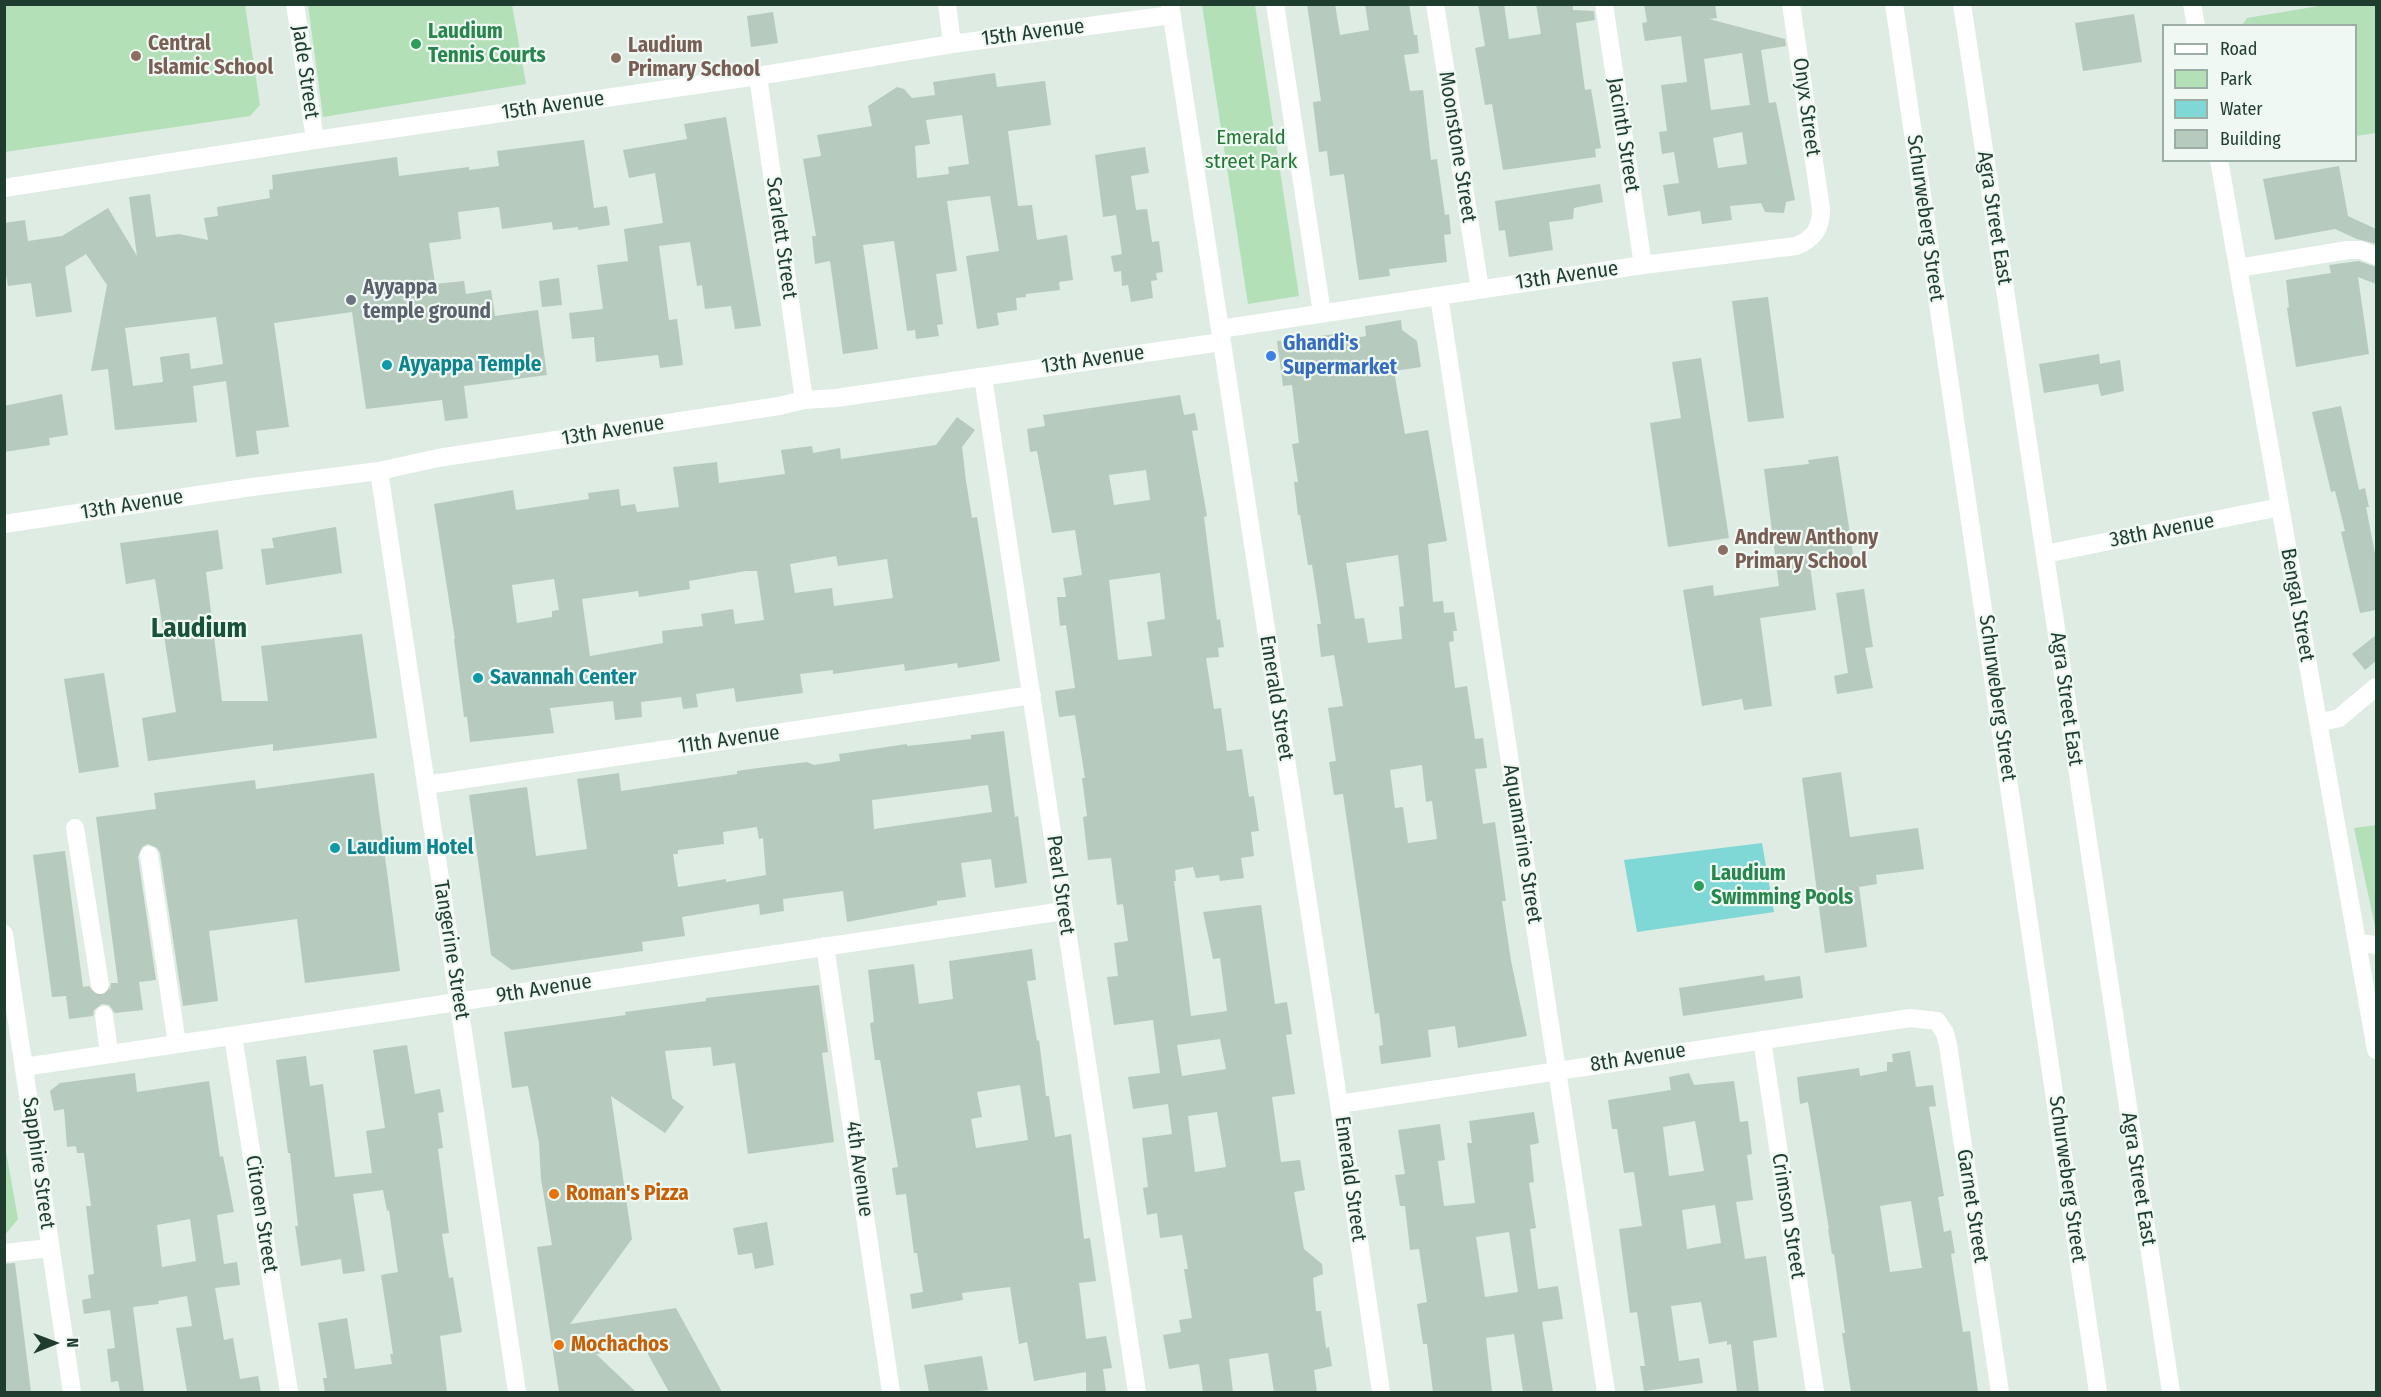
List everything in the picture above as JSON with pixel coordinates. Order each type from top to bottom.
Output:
[{"type":"street","name":"Jade Street","points":[[295,4],[315,140]]},
{"type":"street","points":[[947,4],[952,44]]},
{"type":"street","points":[[1275,4],[1322,313]]},
{"type":"street","name":"Moonstone Street","points":[[1435,4],[1480,289]]},
{"type":"street","name":"Jacinth Street","points":[[1604,4],[1643,265]]},
{"type":"street","name":"Onyx Street","points":[[1791,4],[1821,209]]},
{"type":"street","name":"Schurweberg Street","points":[[1894,4],[2098,1392]]},
{"type":"street","name":"Agra Street East","points":[[1962,4],[2171,1392]]},
{"type":"street","points":[[2192,4],[2196,24]]},
{"type":"street","name":"15th Avenue","points":[[4,188],[758,76],[1171,10]]},
{"type":"street","name":"Emerald Street","points":[[1171,10],[1381,1392]]},
{"type":"street","name":"Scarlett Street","points":[[758,76],[804,400]]},
{"type":"street","name":"Bengal Street","points":[[2219,162],[2318,723],[2367,944],[2376,1050]]},
{"type":"street","name":"13th Avenue","points":[[4,524],[252,487],[379,471],[438,458],[779,406],[804,400],[836,398],[984,377],[1220,335],[1322,313],[1643,265],[1796,246],[1808,241],[1817,231],[1821,220],[1821,209]]},
{"type":"street","points":[[2238,268],[2348,250],[2361,250],[2376,256]]},
{"type":"street","name":"Aquamarine Street","points":[[1439,296],[1606,1392]]},
{"type":"street","name":"Pearl Street","points":[[984,377],[1137,1392]]},
{"type":"street","name":"Tangerine Street","points":[[379,471],[518,1392]]},
{"type":"street","name":"38th Avenue","points":[[2045,554],[2280,507]]},
{"type":"street","points":[[2318,723],[2339,718],[2376,687]]},
{"type":"street","name":"11th Avenue","points":[[426,785],[1032,695]]},
{"type":"street","points":[[75,828],[100,985]]},
{"type":"street","points":[[149,855],[177,1044]]},
{"type":"street","name":"9th Avenue","points":[[24,1067],[1063,911]]},
{"type":"street","name":"Sapphire Street","points":[[4,934],[72,1392]]},
{"type":"street","name":"4th Avenue","points":[[825,946],[891,1392]]},
{"type":"street","points":[[104,1015],[110,1054]]},
{"type":"street","name":"8th Avenue","points":[[1339,1104],[1910,1018],[1937,1021]]},
{"type":"street","name":"Garnet Street","points":[[1937,1021],[1945,1033],[1948,1045],[2000,1392]]},
{"type":"street","name":"Citroen Street","points":[[233,1036],[289,1392]]},
{"type":"street","name":"Crimson Street","points":[[1762,1040],[1815,1392]]},
{"type":"street","points":[[4,1253],[50,1248]]},
{"type":"green space","name":"Central Islamic School","points":[[5,4],[245,5],[260,105],[250,116],[5,152]]},
{"type":"green space","points":[[2331,4],[2376,5],[2376,133],[2357,136],[2357,24],[2243,24],[2247,18]]},
{"type":"green space","name":"Laudium Tennis Courts","points":[[308,5],[512,5],[526,84],[323,117]]},
{"type":"green space","name":"Emerald street Park","points":[[1202,5],[1255,5],[1299,296],[1248,304]]},
{"type":"green space","points":[[2376,825],[2376,931],[2354,828]]},
{"type":"green space","points":[[4,1140],[18,1219],[5,1235],[4,1235]]},
{"type":"water","name":"Laudium Swimming Pools","points":[[1762,843],[1774,912],[1637,932],[1624,860]]},
{"type":"building","points":[[1307,4],[1335,4],[1340,35],[1369,30],[1365,4],[1409,4],[1419,53],[1404,55],[1410,91],[1423,90],[1431,160],[1437,159],[1445,215],[1449,214],[1451,234],[1444,235],[1447,262],[1389,269],[1390,276],[1359,280],[1344,174],[1330,176],[1327,151],[1319,152],[1313,102],[1321,101]]},
{"type":"building","points":[[1478,4],[1504,4],[1509,39],[1541,34],[1536,4],[1573,4],[1573,10],[1594,11],[1595,20],[1576,23],[1585,90],[1591,89],[1601,148],[1595,149],[1596,157],[1503,170],[1492,104],[1485,105],[1475,48],[1485,46]]},
{"type":"building","points":[[1644,4],[1715,4],[1717,18],[1709,19],[1785,39],[1786,46],[1761,50],[1769,103],[1776,102],[1795,200],[1786,202],[1784,213],[1765,212],[1761,203],[1730,206],[1732,220],[1702,224],[1700,211],[1668,216],[1663,185],[1679,183],[1674,152],[1662,154],[1659,132],[1667,131],[1661,85],[1687,82],[1681,36],[1645,41],[1642,23],[1647,22]],"holes":[[[1742,53],[1750,105],[1711,110],[1704,59]],[[1742,132],[1747,164],[1718,168],[1713,138]]]},
{"type":"building","points":[[773,12],[778,43],[751,47],[747,16]]},
{"type":"building","points":[[2134,14],[2142,62],[2083,71],[2075,23]]},
{"type":"building","points":[[995,73],[997,87],[1045,81],[1051,125],[1008,131],[1018,206],[1032,205],[1037,240],[1067,235],[1073,280],[1059,282],[1060,290],[1026,294],[1026,297],[1016,298],[1017,310],[997,313],[999,325],[977,329],[966,256],[999,251],[990,196],[947,201],[957,271],[936,274],[943,324],[937,325],[939,336],[916,339],[915,330],[907,331],[894,241],[863,245],[878,349],[843,354],[830,261],[815,264],[812,236],[816,236],[803,159],[821,156],[817,135],[872,126],[868,106],[897,87],[904,89],[912,98],[935,95],[933,82]],"holes":[[[962,115],[969,164],[948,167],[949,174],[917,178],[915,146],[930,144],[926,120]]]},
{"type":"building","points":[[726,117],[761,326],[735,329],[731,306],[705,309],[702,285],[697,286],[690,242],[659,246],[669,320],[677,319],[683,365],[660,368],[658,355],[596,362],[594,337],[572,339],[569,313],[603,309],[597,265],[628,261],[624,229],[663,223],[655,173],[629,178],[623,150],[687,139],[684,124]]},
{"type":"building","points":[[584,140],[594,208],[607,206],[610,225],[578,230],[578,227],[553,230],[552,222],[502,229],[499,207],[458,212],[461,239],[429,243],[435,284],[464,281],[466,294],[491,290],[495,316],[538,310],[547,375],[464,386],[468,418],[445,421],[442,400],[366,409],[352,312],[274,323],[289,427],[256,431],[259,454],[236,457],[226,381],[193,386],[197,422],[115,430],[108,369],[91,371],[107,285],[86,254],[65,267],[72,312],[36,317],[31,283],[8,286],[4,264],[4,223],[25,220],[28,241],[62,236],[108,208],[137,256],[129,197],[150,194],[156,237],[179,234],[208,240],[204,218],[218,216],[217,207],[270,198],[269,190],[273,189],[272,175],[397,157],[399,176],[469,167],[469,170],[499,166],[497,151]],"holes":[[[216,317],[223,364],[191,369],[189,353],[160,357],[163,382],[133,386],[125,328]]]},
{"type":"building","points":[[1145,147],[1149,173],[1131,176],[1136,210],[1147,209],[1152,242],[1159,241],[1163,272],[1156,273],[1157,280],[1151,281],[1153,298],[1131,302],[1128,285],[1122,286],[1121,271],[1114,272],[1111,256],[1122,254],[1116,215],[1103,217],[1095,155]]},
{"type":"building","points":[[2339,166],[2348,216],[2376,229],[2376,244],[2357,239],[2335,229],[2275,240],[2263,179]]},
{"type":"building","points":[[1600,184],[1603,202],[1574,208],[1573,219],[1549,222],[1553,250],[1509,257],[1505,230],[1499,231],[1495,201]]},
{"type":"building","points":[[2359,261],[2376,267],[2376,284],[2358,277],[2369,354],[2296,367],[2287,308],[2289,307],[2286,280],[2331,273],[2329,265]]},
{"type":"building","points":[[559,278],[562,305],[542,307],[539,281]]},
{"type":"building","points":[[1768,297],[1784,418],[1748,422],[1732,301]]},
{"type":"building","points":[[1401,320],[1402,330],[1417,341],[1421,367],[1394,371],[1405,434],[1428,430],[1447,541],[1428,544],[1433,602],[1443,601],[1444,613],[1454,612],[1457,631],[1453,631],[1454,641],[1449,642],[1455,688],[1467,686],[1475,739],[1483,738],[1487,768],[1475,769],[1483,824],[1495,822],[1506,901],[1502,901],[1511,961],[1527,1036],[1458,1048],[1455,1026],[1428,1030],[1431,1057],[1381,1064],[1379,1046],[1383,1045],[1379,1013],[1375,1014],[1343,794],[1334,795],[1329,762],[1336,761],[1328,708],[1343,706],[1334,655],[1321,657],[1317,624],[1321,624],[1312,565],[1308,565],[1294,482],[1298,482],[1292,444],[1299,443],[1292,385],[1283,386],[1277,341],[1336,334],[1337,341],[1366,336],[1365,326]],"holes":[[[1398,555],[1404,606],[1399,607],[1402,639],[1368,643],[1364,618],[1355,619],[1346,563]],[[1422,765],[1426,802],[1432,801],[1437,839],[1408,843],[1403,807],[1395,808],[1390,770]]]},
{"type":"building","points":[[2099,354],[2100,364],[2120,360],[2124,391],[2101,396],[2098,384],[2044,393],[2039,364]]},
{"type":"building","points":[[1701,358],[1729,538],[1668,547],[1650,423],[1681,418],[1672,362]]},
{"type":"building","points":[[62,394],[68,435],[49,438],[50,445],[4,452],[4,406]]},
{"type":"building","points":[[1180,395],[1184,415],[1195,413],[1198,430],[1192,431],[1207,516],[1204,517],[1217,620],[1220,619],[1224,647],[1218,648],[1219,657],[1206,658],[1214,709],[1221,708],[1227,751],[1242,749],[1249,797],[1254,796],[1259,831],[1251,832],[1254,856],[1241,858],[1244,878],[1220,881],[1219,875],[1196,878],[1193,867],[1175,870],[1176,881],[1174,881],[1191,1016],[1227,1011],[1220,958],[1213,959],[1203,912],[1261,905],[1275,1004],[1287,1002],[1292,1034],[1286,1035],[1295,1094],[1272,1097],[1281,1162],[1300,1160],[1305,1190],[1294,1192],[1304,1249],[1322,1264],[1323,1274],[1313,1278],[1316,1311],[1321,1311],[1326,1348],[1329,1347],[1332,1366],[1314,1370],[1317,1392],[1274,1392],[1268,1353],[1229,1359],[1233,1392],[1203,1392],[1199,1364],[1169,1369],[1163,1335],[1181,1332],[1179,1320],[1192,1318],[1184,1269],[1188,1269],[1182,1235],[1160,1238],[1157,1213],[1147,1215],[1143,1188],[1148,1187],[1142,1138],[1172,1134],[1168,1104],[1133,1109],[1128,1077],[1160,1073],[1153,1020],[1114,1025],[1107,977],[1118,976],[1114,943],[1128,941],[1123,904],[1117,905],[1111,858],[1088,860],[1083,817],[1087,816],[1082,778],[1085,778],[1075,715],[1059,717],[1055,691],[1075,688],[1066,625],[1060,626],[1057,597],[1066,597],[1063,578],[1082,575],[1075,530],[1052,533],[1037,451],[1030,452],[1027,429],[1045,426],[1043,415]],"holes":[[[1146,470],[1150,500],[1114,505],[1109,475]],[[1160,573],[1165,619],[1147,622],[1152,656],[1118,660],[1109,580]],[[1220,1039],[1226,1069],[1182,1076],[1177,1045]],[[1217,1112],[1226,1167],[1195,1172],[1188,1116]]]},
{"type":"building","points":[[2341,406],[2359,490],[2365,488],[2369,507],[2366,507],[2376,559],[2376,610],[2360,613],[2341,532],[2345,531],[2335,491],[2331,492],[2312,412]]},
{"type":"building","points":[[957,417],[975,430],[962,447],[972,518],[977,517],[1000,661],[958,668],[957,663],[905,671],[904,664],[833,674],[833,670],[800,674],[803,693],[736,702],[734,688],[696,694],[698,707],[683,709],[681,697],[641,702],[642,717],[615,720],[613,701],[550,708],[554,733],[470,742],[467,717],[464,717],[455,639],[434,504],[513,490],[516,510],[589,499],[588,493],[619,489],[621,506],[635,504],[637,512],[679,507],[673,467],[717,462],[719,483],[785,474],[781,450],[812,446],[813,453],[840,448],[841,459],[936,445]],"holes":[[[836,556],[838,566],[887,559],[893,598],[834,606],[832,588],[795,593],[790,564]],[[757,571],[764,620],[735,624],[733,609],[701,614],[703,626],[662,631],[663,643],[590,656],[582,599],[638,591],[639,597],[690,589],[689,581]],[[554,579],[559,610],[552,611],[552,617],[517,623],[512,585]]]},
{"type":"building","points":[[1838,456],[1854,560],[1810,566],[1816,610],[1760,618],[1772,706],[1744,710],[1742,699],[1702,706],[1683,590],[1713,585],[1714,596],[1779,586],[1764,469],[1809,464],[1808,460]]},
{"type":"building","points":[[336,527],[342,573],[266,585],[261,549],[274,548],[272,538]]},
{"type":"building","points":[[218,530],[223,569],[206,572],[222,701],[268,701],[261,646],[362,634],[377,738],[273,751],[273,744],[148,761],[142,718],[176,712],[155,579],[126,584],[120,543]]},
{"type":"building","points":[[1864,589],[1873,647],[1865,648],[1873,688],[1837,694],[1834,676],[1848,673],[1836,593]]},
{"type":"building","points":[[2376,635],[2376,661],[2365,670],[2352,654]]},
{"type":"building","points":[[104,673],[119,767],[79,773],[64,679]]},
{"type":"building","points":[[1004,731],[1015,817],[1018,816],[1027,883],[995,888],[991,859],[961,863],[966,897],[937,901],[937,905],[847,922],[843,891],[783,899],[784,911],[760,915],[759,904],[682,917],[685,936],[642,942],[643,951],[512,970],[491,955],[469,795],[527,787],[536,856],[587,849],[577,779],[619,773],[621,791],[737,774],[737,771],[758,768],[807,762],[814,765],[840,761],[839,754],[907,744],[907,746],[971,739],[971,735]],"holes":[[[988,785],[992,812],[874,829],[872,800]],[[757,827],[759,839],[763,838],[766,875],[678,887],[673,854],[678,854],[678,850],[724,844],[723,832]]]},
{"type":"building","points":[[1841,772],[1850,837],[1918,828],[1924,869],[1876,875],[1877,884],[1859,887],[1867,947],[1825,953],[1802,778]]},
{"type":"building","points":[[374,773],[400,971],[305,983],[297,919],[209,931],[218,1001],[183,1006],[160,853],[157,848],[148,844],[142,847],[138,857],[156,980],[139,982],[143,1010],[115,1013],[109,1005],[102,1004],[94,1010],[93,1016],[69,1019],[66,996],[52,997],[33,855],[65,851],[83,987],[89,986],[95,995],[102,996],[110,990],[111,983],[118,983],[96,817],[156,809],[154,793],[255,780],[256,789]]},
{"type":"building","points":[[1032,949],[1036,980],[1027,981],[1037,1041],[1039,1040],[1046,1096],[1049,1096],[1055,1137],[1071,1134],[1084,1239],[1090,1238],[1096,1281],[1079,1283],[1086,1339],[1106,1336],[1112,1368],[1103,1369],[1106,1392],[1086,1392],[1086,1372],[1034,1381],[1027,1342],[1019,1344],[1010,1287],[962,1293],[963,1300],[912,1309],[910,1294],[923,1292],[917,1253],[914,1253],[906,1194],[896,1195],[892,1168],[898,1167],[880,1060],[875,1060],[870,1023],[874,1022],[868,970],[914,964],[919,1004],[953,999],[949,961]],"holes":[[[1020,1085],[1028,1140],[976,1148],[971,1119],[982,1117],[977,1092]]]},
{"type":"building","points":[[1764,975],[1765,981],[1800,976],[1803,998],[1683,1016],[1679,988]]},
{"type":"building","points":[[819,985],[828,1052],[822,1053],[834,1142],[748,1154],[735,1063],[713,1066],[711,1047],[665,1051],[672,1098],[684,1107],[665,1133],[611,1096],[632,1239],[570,1324],[676,1308],[722,1392],[669,1392],[644,1347],[596,1354],[636,1392],[559,1392],[537,1247],[552,1245],[541,1179],[539,1143],[528,1086],[512,1088],[504,1032],[626,1015],[625,1012],[706,1001],[706,998]]},
{"type":"building","points":[[407,1045],[415,1094],[440,1089],[444,1112],[438,1113],[443,1148],[438,1149],[449,1233],[442,1234],[449,1278],[453,1277],[462,1332],[440,1336],[447,1392],[325,1392],[323,1378],[327,1378],[318,1323],[347,1318],[355,1369],[392,1364],[390,1354],[393,1354],[381,1275],[398,1272],[389,1210],[387,1211],[383,1190],[353,1194],[365,1271],[343,1274],[341,1259],[301,1266],[295,1226],[298,1226],[290,1153],[288,1153],[276,1060],[306,1056],[310,1086],[323,1084],[335,1177],[372,1173],[366,1131],[385,1128],[373,1050]]},
{"type":"building","points":[[1910,1051],[1916,1087],[1933,1085],[1936,1106],[1929,1107],[1944,1196],[1938,1197],[1944,1232],[1951,1230],[1955,1253],[1951,1254],[1963,1332],[1970,1331],[1978,1392],[1851,1392],[1834,1254],[1832,1254],[1808,1102],[1800,1104],[1797,1077],[1859,1068],[1860,1076],[1887,1071],[1887,1062],[1893,1062],[1892,1054]],"holes":[[[1911,1201],[1922,1268],[1890,1272],[1880,1206]]]},
{"type":"building","points":[[135,1073],[137,1092],[209,1081],[220,1157],[223,1156],[234,1212],[217,1215],[224,1264],[237,1262],[240,1285],[215,1288],[224,1340],[233,1338],[240,1379],[258,1376],[261,1392],[187,1392],[176,1328],[192,1326],[187,1296],[158,1301],[159,1304],[133,1307],[144,1392],[120,1392],[118,1381],[111,1382],[107,1349],[115,1348],[110,1310],[84,1314],[82,1300],[91,1298],[88,1275],[94,1274],[86,1206],[91,1206],[84,1153],[77,1153],[76,1146],[67,1147],[64,1109],[54,1111],[50,1091],[60,1083]],"holes":[[[190,1219],[196,1261],[162,1267],[157,1225]]]},
{"type":"building","points":[[1689,1073],[1694,1085],[1734,1081],[1740,1122],[1748,1121],[1752,1154],[1747,1155],[1753,1200],[1736,1202],[1745,1259],[1766,1256],[1777,1337],[1753,1341],[1759,1392],[1737,1392],[1731,1344],[1727,1345],[1727,1341],[1709,1344],[1701,1302],[1671,1306],[1679,1361],[1699,1358],[1703,1383],[1644,1391],[1640,1366],[1645,1366],[1637,1312],[1630,1313],[1619,1229],[1642,1226],[1634,1172],[1624,1173],[1617,1129],[1612,1129],[1608,1100],[1671,1090],[1669,1077]],"holes":[[[1695,1121],[1704,1171],[1669,1176],[1663,1127]],[[1715,1205],[1721,1243],[1687,1249],[1682,1210]]]},
{"type":"building","points":[[1534,1112],[1539,1143],[1530,1145],[1534,1182],[1529,1183],[1536,1228],[1530,1229],[1538,1289],[1558,1286],[1563,1319],[1542,1322],[1553,1392],[1523,1392],[1514,1334],[1486,1338],[1492,1392],[1433,1392],[1427,1344],[1423,1344],[1417,1304],[1427,1302],[1419,1249],[1410,1250],[1405,1206],[1400,1206],[1395,1175],[1405,1174],[1398,1130],[1440,1124],[1445,1160],[1438,1161],[1444,1206],[1475,1203],[1467,1143],[1472,1143],[1469,1121]],"holes":[[[1509,1232],[1518,1292],[1485,1297],[1476,1237]]]},
{"type":"building","points":[[767,1222],[774,1265],[755,1269],[752,1253],[738,1255],[733,1228]]},
{"type":"building","points":[[15,1263],[31,1392],[4,1392],[4,1264]]},
{"type":"building","points":[[982,1356],[988,1390],[929,1392],[924,1365]]},
{"type":"tunnel","points":[[100,985],[104,1015]]},
{"type":"place","name":"Laudium Tennis Courts","points":[[416,44]]},
{"type":"place","name":"Central Islamic School","points":[[136,56]]},
{"type":"place","name":"Laudium Primary School","points":[[616,58]]},
{"type":"place","name":"Ayyappa temple ground","points":[[351,300]]},
{"type":"place","name":"Ghandi's Supermarket","points":[[1271,356]]},
{"type":"place","name":"Ayyappa Temple","points":[[387,365]]},
{"type":"place","name":"Andrew Anthony Primary School","points":[[1723,550]]},
{"type":"place","name":"Savannah Center","points":[[478,678]]},
{"type":"place","name":"Laudium Hotel","points":[[335,848]]},
{"type":"place","name":"Laudium Swimming Pools","points":[[1699,886]]},
{"type":"place","name":"Roman's Pizza","points":[[554,1194]]},
{"type":"place","name":"Mochachos","points":[[559,1345]]},
{"type":"district","name":"Laudium","points":[[199,629]]}]
